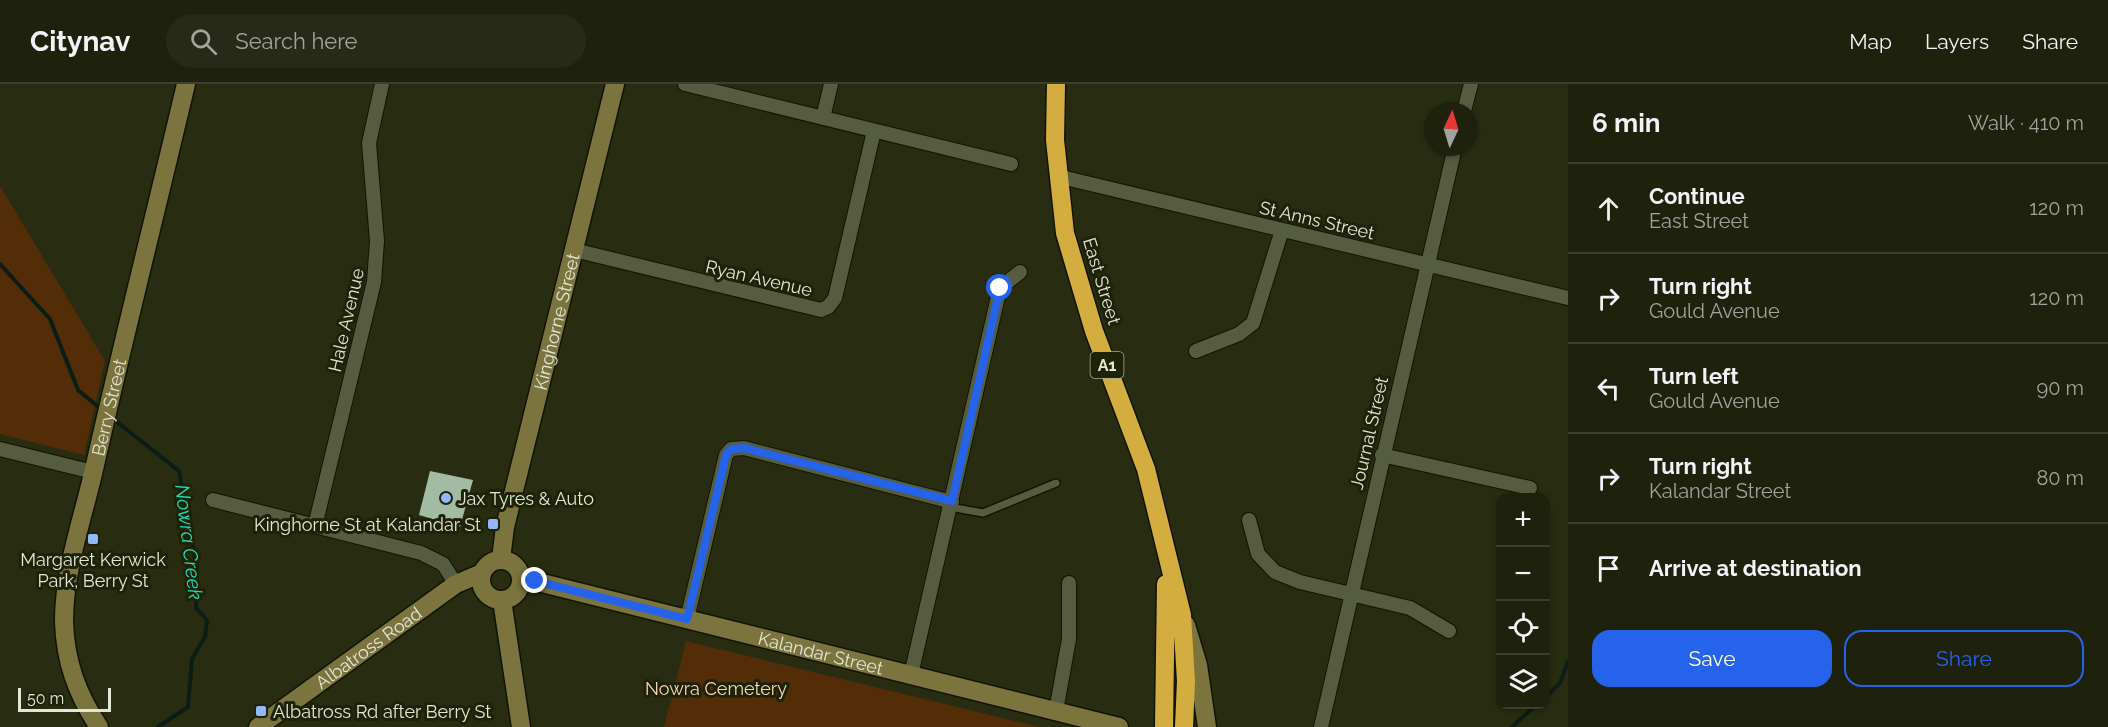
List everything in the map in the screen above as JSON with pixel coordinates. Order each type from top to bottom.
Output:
[{"type":"highway","name":"East Street","points":[[1056,84],[1057,176],[1065,233],[1077,282],[1146,469],[1182,615],[1186,681],[1184,727]]},
{"type":"highway","name":"East Street","points":[[1164,727],[1168,620],[1165,552]]},
{"type":"main road","name":"Berry Street","points":[[99,727],[86,707],[73,676],[66,644],[64,623],[71,568],[186,84]]},
{"type":"main road","name":"Kinghorne Street","points":[[501,559],[505,527],[615,84]]},
{"type":"main road","points":[[501,559],[517,567],[522,578],[519,590],[509,599],[491,598],[483,590],[482,573],[489,563],[501,559]]},
{"type":"main road","name":"Albatross Road","points":[[258,727],[456,584],[482,573]]},
{"type":"main road","name":"Kalandar Street","points":[[522,578],[1119,727]]},
{"type":"main road","points":[[502,600],[521,727]]},
{"type":"main road","points":[[1182,615],[1198,665],[1207,727]]},
{"type":"street","name":"Hale Avenue","points":[[315,526],[374,282],[377,241],[369,143],[382,84]]},
{"type":"street","points":[[686,84],[1011,164]]},
{"type":"street","points":[[823,118],[831,84]]},
{"type":"street","points":[[1466,102],[1471,84]]},
{"type":"street","name":"Ryan Avenue","points":[[574,250],[821,310],[828,307],[835,298],[874,131]]},
{"type":"street","name":"Journal Street","points":[[1322,727],[1382,455],[1453,156]]},
{"type":"street","name":"St Anns Street","points":[[1057,176],[1568,298]]},
{"type":"street","points":[[1197,351],[1239,334],[1253,323],[1282,230]]},
{"type":"street","points":[[911,675],[1000,288],[1020,272]]},
{"type":"street","points":[[687,619],[726,455],[731,449],[744,448],[951,504]]},
{"type":"street","points":[[0,449],[93,472]]},
{"type":"street","points":[[1382,455],[1530,488]]},
{"type":"street","points":[[213,500],[434,557],[443,564],[456,584]]},
{"type":"street","points":[[1250,520],[1258,554],[1275,572],[1300,582],[1351,592],[1410,608],[1449,631]]},
{"type":"street","points":[[1056,711],[1069,639],[1069,583]]},
{"type":"lane","points":[[951,504],[983,513],[1056,483]]},
{"type":"green space","points":[[0,186],[105,361],[84,455],[0,434]]},
{"type":"green space","name":"Nowra Cemetery","points":[[686,641],[1040,727],[664,727]]},
{"type":"building","name":"Jax Tyres & Auto","points":[[430,471],[473,480],[460,527],[419,515]]},
{"type":"waterway","name":"Nowra Creek","points":[[0,264],[50,319],[78,390],[101,409]]},
{"type":"waterway","name":"Nowra Creek","points":[[112,418],[179,471],[197,569],[196,608],[207,620],[205,637],[192,659],[188,707],[158,727]]},
{"type":"waterway","points":[[1550,693],[1560,683],[1568,662]]},
{"type":"waterway","points":[[1512,727],[1532,709]]},
{"type":"place","name":"Jax Tyres & Auto","points":[[446,498]]},
{"type":"place","name":"Kinghorne St at Kalandar St","points":[[493,524]]},
{"type":"place","name":"Margaret Kerwick Park, Berry St","points":[[93,539]]},
{"type":"place","name":"Albatross Rd after Berry St","points":[[261,711]]},
{"type":"route","points":[[535,581],[687,619],[726,455],[731,449],[744,448],[952,501],[1000,288]]}]
